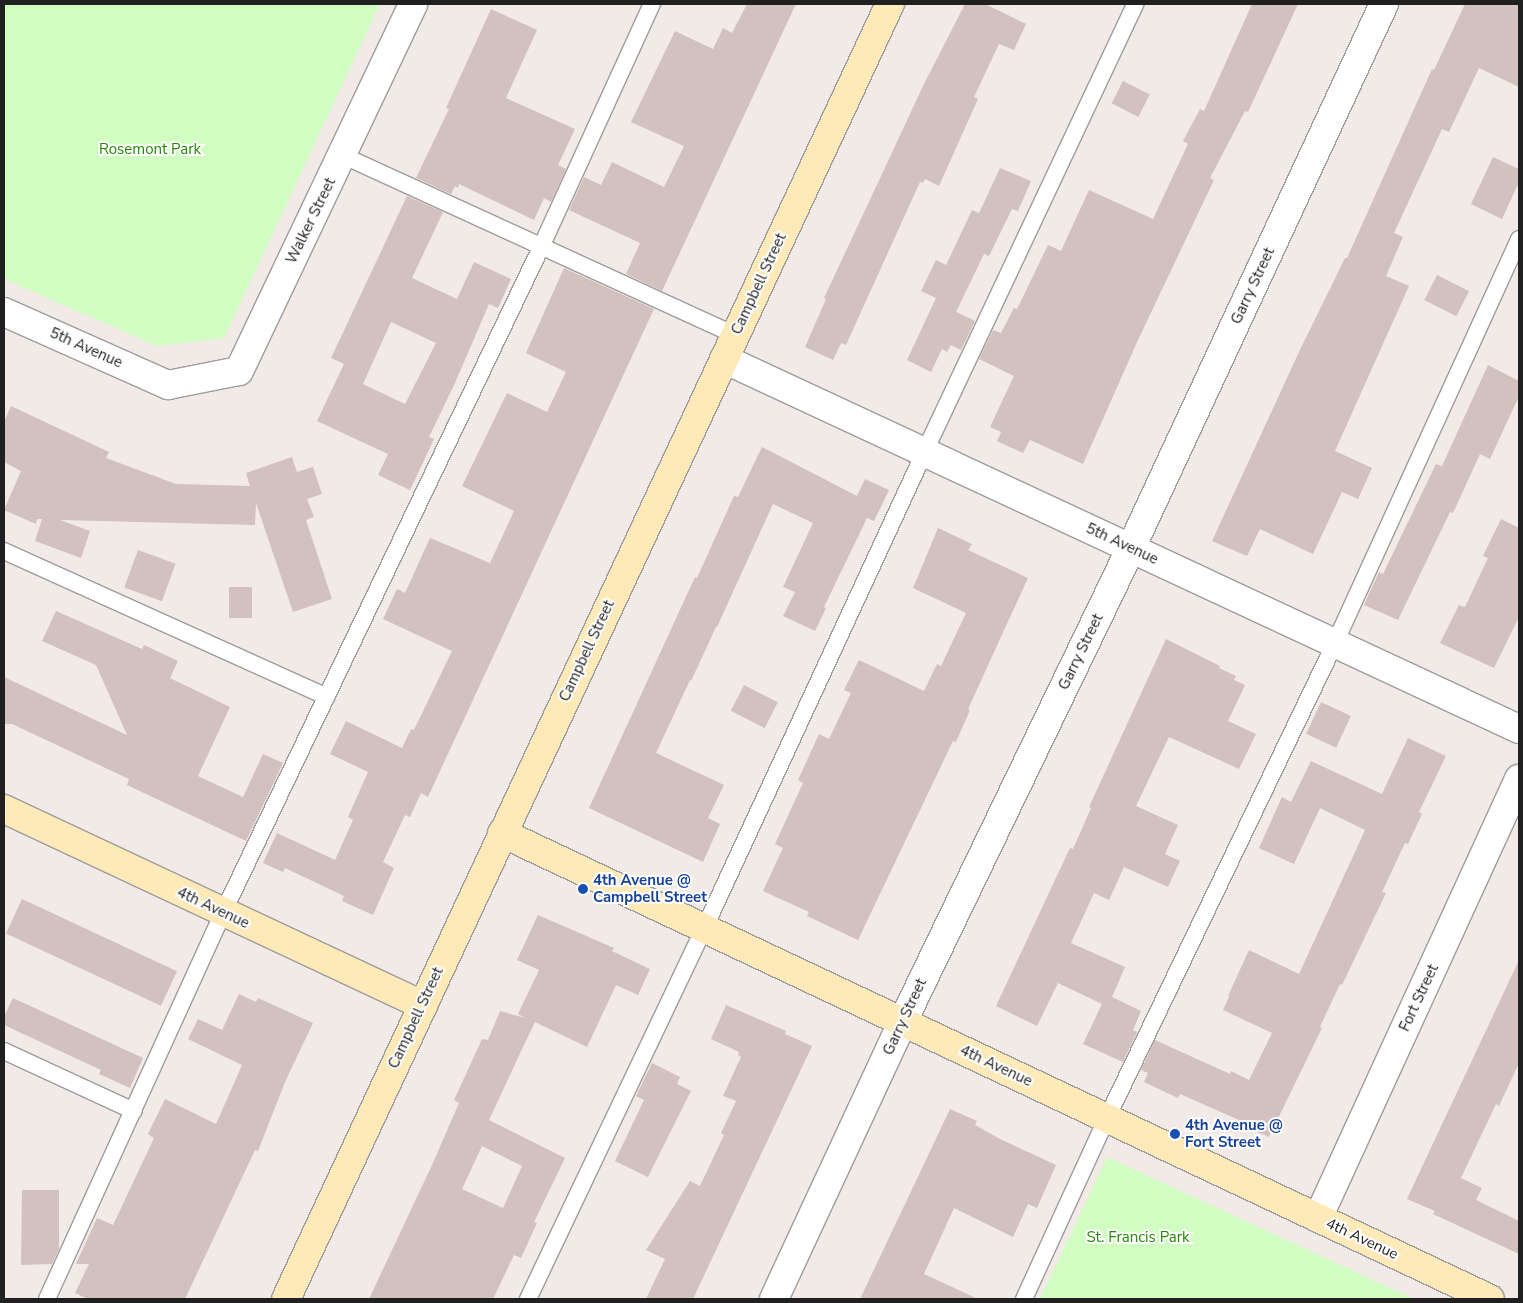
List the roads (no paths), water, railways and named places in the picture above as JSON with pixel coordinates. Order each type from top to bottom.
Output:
[{"type":"street","name":"Walker Street","points":[[168,385],[239,371],[413,4]]},
{"type":"street","name":"Campbell Street","points":[[286,1299],[890,4]]},
{"type":"street","name":"Garry Street","points":[[774,1299],[903,1021],[1131,548],[1384,4]]},
{"type":"street","name":"5th Avenue","points":[[4,312],[168,385]]},
{"type":"street","name":"5th Avenue","points":[[724,359],[1519,728]]},
{"type":"street","name":"Fort Street","points":[[1318,1218],[1519,780]]},
{"type":"street","name":"4th Avenue","points":[[4,809],[224,914],[422,1005]]},
{"type":"street","name":"4th Avenue","points":[[502,833],[705,927],[1490,1299]]},
{"type":"lane","points":[[47,1299],[224,914],[542,245],[652,4]]},
{"type":"lane","points":[[528,1299],[705,927],[925,451],[1135,4]]},
{"type":"lane","points":[[342,155],[735,335]]},
{"type":"lane","points":[[1024,1299],[1106,1118],[1335,643],[1519,239]]},
{"type":"lane","points":[[4,551],[327,697]]},
{"type":"lane","points":[[4,1051],[134,1111]]},
{"type":"place","name":"4th Avenue @ Campbell Street","points":[[583,889]]},
{"type":"place","name":"4th Avenue @ Fort Street","points":[[1175,1134]]},
{"type":"park label","name":"Rosemont Park","points":[[150,150]]},
{"type":"park label","name":"St. Francis Park","points":[[1138,1238]]}]
